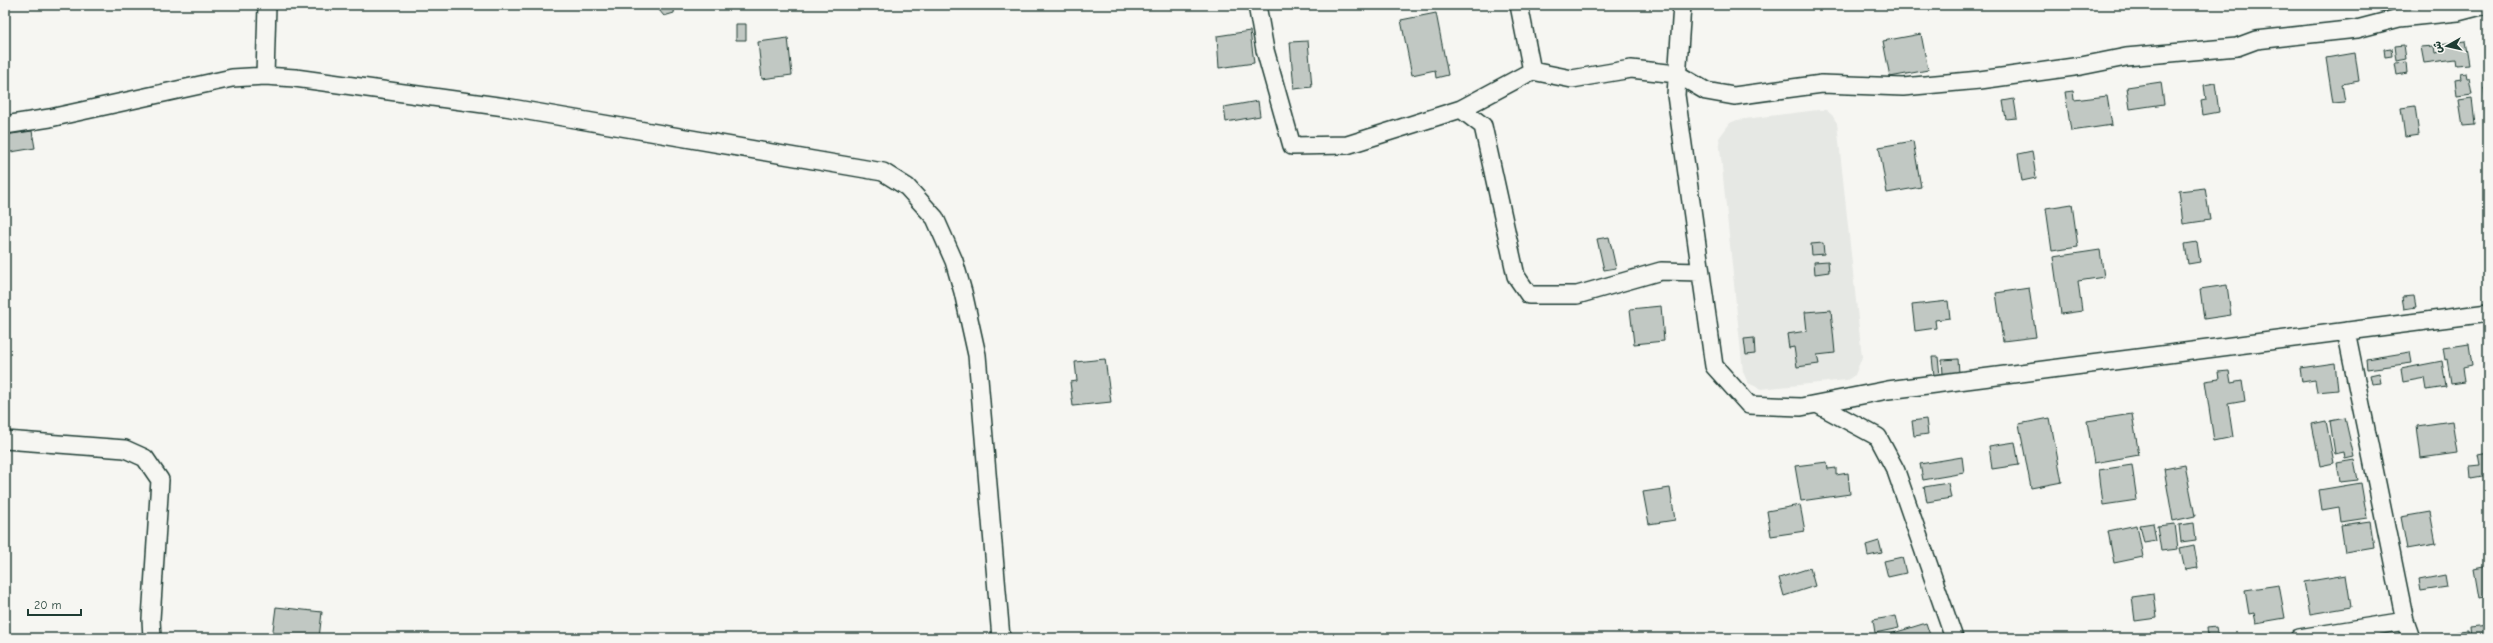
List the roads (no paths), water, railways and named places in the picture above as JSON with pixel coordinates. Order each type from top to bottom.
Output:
[{"type":"street","points":[[265,76],[267,5]]},
{"type":"street","points":[[1257,5],[1265,50],[1292,146],[1347,145],[1461,109],[1532,71],[1572,80],[1631,69],[1677,74],[1706,91],[1734,96],[1822,84],[1903,88],[1996,78],[2126,57],[2222,49],[2256,40],[2357,29],[2399,18],[2458,12],[2485,5]]},
{"type":"street","points":[[1519,5],[1532,71]]},
{"type":"street","points":[[1682,5],[1676,95],[1714,366],[1749,405],[1801,407],[1888,390],[2488,313]]},
{"type":"street","points":[[5,125],[50,118],[232,78],[265,76],[303,79],[521,110],[882,172],[907,187],[927,207],[942,231],[954,261],[971,323],[977,355],[1001,638]]},
{"type":"street","points":[[1461,109],[1483,126],[1516,276],[1529,295],[1578,295],[1661,272],[1700,272]]},
{"type":"street","points":[[2346,331],[2406,621],[2411,638]]},
{"type":"street","points":[[1817,404],[1878,437],[1896,471],[1954,638]]},
{"type":"street","points":[[5,440],[125,448],[145,458],[160,480],[151,618],[152,638]]},
{"type":"street","points":[[2299,638],[2406,621]]}]
